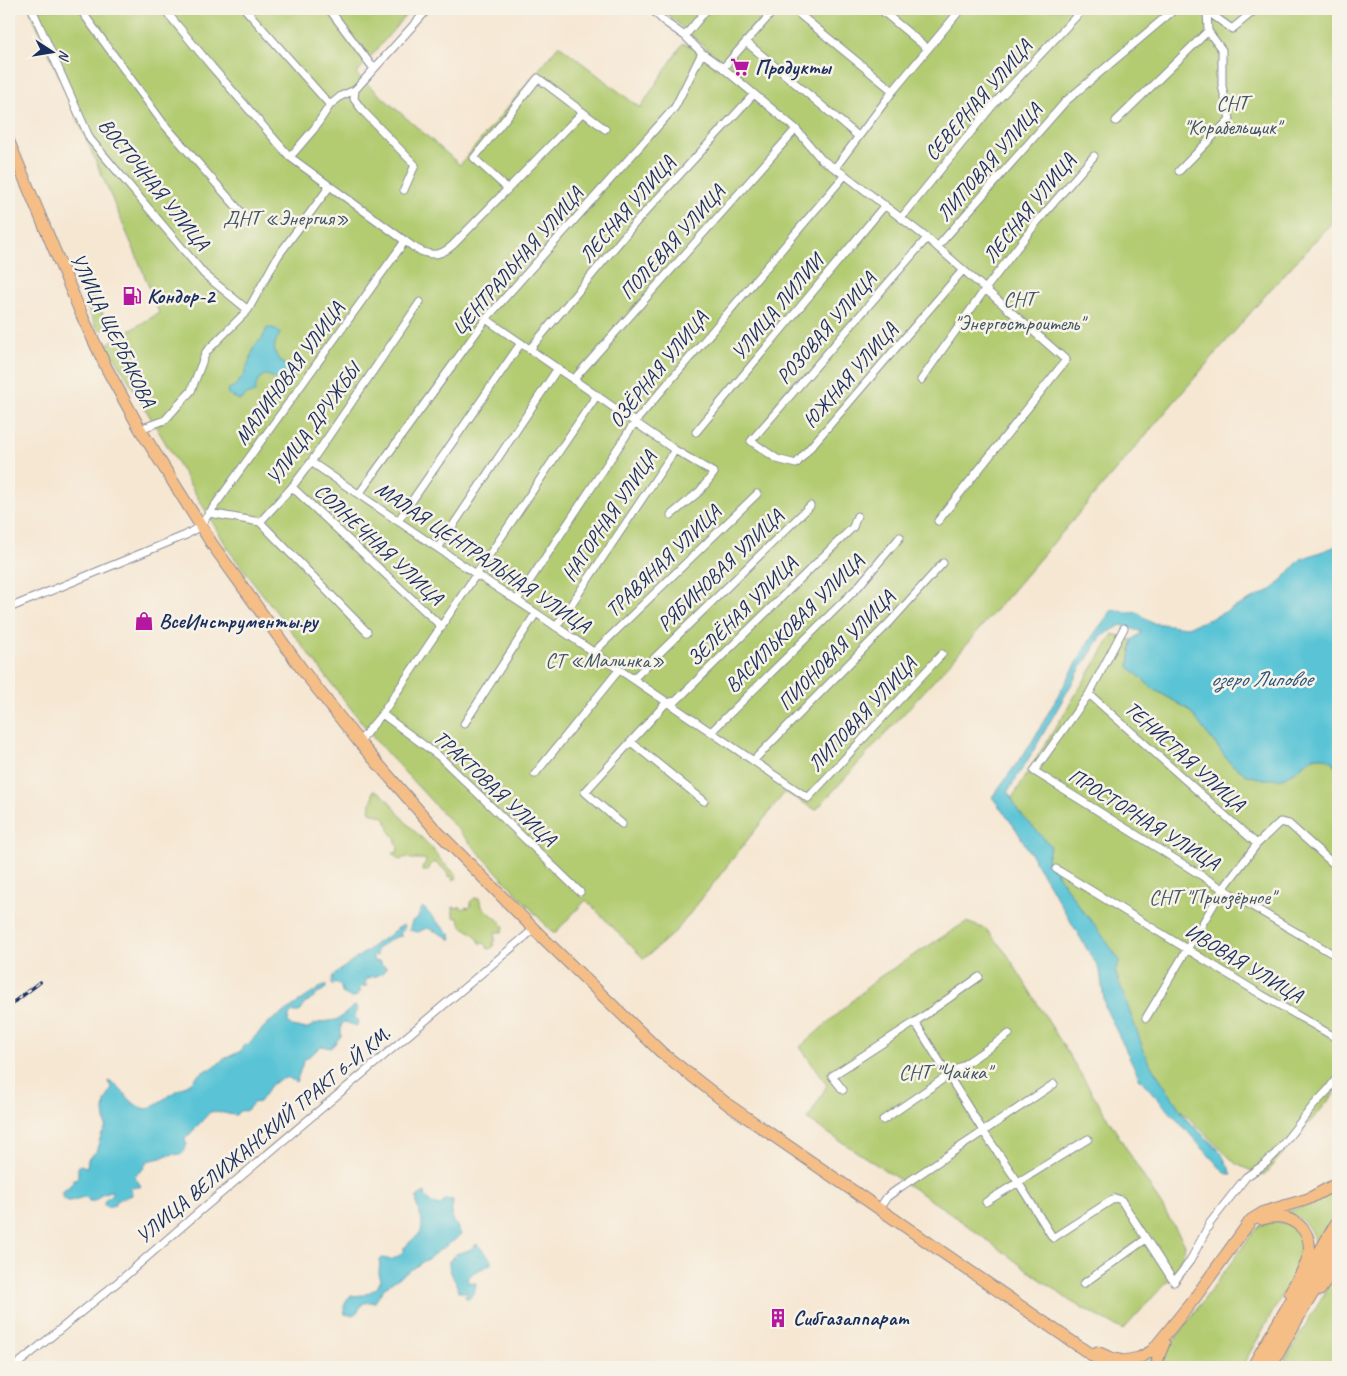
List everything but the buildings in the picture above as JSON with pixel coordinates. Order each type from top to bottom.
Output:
[{"type":"highway","points":[[1254,1367],[1338,1224]]},
{"type":"highway","points":[[1269,1367],[1338,1248]]},
{"type":"main road","name":"УЛИЦА ЩЕРБАКОВА","points":[[9,142],[11,156],[83,318],[107,369],[140,429],[200,526],[301,668],[359,742],[433,827],[534,929],[661,1052],[730,1106],[933,1246]]},
{"type":"main road","points":[[1157,1367],[1163,1344],[1248,1224],[1258,1215],[1308,1199],[1338,1183]]},
{"type":"main road","points":[[1214,1272],[1250,1228],[1262,1219],[1274,1216],[1287,1218],[1301,1227],[1307,1237],[1309,1253],[1306,1264],[1248,1367]]},
{"type":"main road","points":[[933,1246],[968,1263],[1102,1355],[1118,1360],[1134,1360],[1152,1351],[1194,1299]]},
{"type":"main road","points":[[933,1246],[965,1274],[1099,1367]]},
{"type":"main road","points":[[933,1246],[1109,1367]]},
{"type":"main road","points":[[1275,1367],[1323,1285],[1331,1274],[1338,1270]]},
{"type":"street","name":"ВОСТОЧНАЯ УЛИЦА","points":[[32,9],[90,139],[204,274],[248,310]]},
{"type":"street","points":[[80,9],[163,123],[248,220]]},
{"type":"street","points":[[164,9],[290,157],[417,249],[427,254],[439,254],[447,251],[582,112]]},
{"type":"street","points":[[245,9],[330,105]]},
{"type":"street","points":[[329,9],[374,69]]},
{"type":"street","points":[[290,157],[314,129],[330,105],[341,96],[355,90],[428,9]]},
{"type":"street","points":[[651,9],[796,129],[821,159],[845,174],[938,246],[1066,360],[938,520]]},
{"type":"street","points":[[685,36],[708,9]]},
{"type":"street","points":[[723,68],[775,9]]},
{"type":"street","points":[[793,9],[893,90]]},
{"type":"street","points":[[880,9],[928,49]]},
{"type":"street","points":[[835,168],[893,90],[961,9]]},
{"type":"street","name":"СЕВЕРНАЯ УЛИЦА","points":[[902,217],[993,105],[1083,9]]},
{"type":"street","name":"ЛИПОВАЯ УЛИЦА","points":[[938,246],[1066,101],[1175,9]]},
{"type":"street","points":[[1206,10],[1232,29],[1256,9]]},
{"type":"street","points":[[1179,170],[1230,119],[1222,86],[1222,50],[1208,31],[1206,10]]},
{"type":"street","points":[[1116,121],[1208,31]]},
{"type":"street","points":[[746,42],[858,136]]},
{"type":"street","name":"ЦЕНТРАЛЬНАЯ УЛИЦА","points":[[359,494],[486,319],[675,107],[702,53]]},
{"type":"street","points":[[508,189],[474,158],[538,78],[605,129]]},
{"type":"street","points":[[355,90],[354,99],[363,111],[415,165],[404,190]]},
{"type":"street","name":"ЛЕСНАЯ УЛИЦА","points":[[530,349],[636,222],[754,94]]},
{"type":"street","name":"ПОЛЕВАЯ УЛИЦА","points":[[574,379],[796,129]]},
{"type":"street","name":"ЛЕСНАЯ УЛИЦА","points":[[921,380],[986,288],[1037,222],[1094,156]]},
{"type":"street","name":"ОЗЁРНАЯ УЛИЦА","points":[[517,600],[635,422],[845,174]]},
{"type":"street","points":[[140,429],[165,420],[191,392],[206,352],[248,310],[278,256],[330,186]]},
{"type":"street","name":"УЛИЦА ЛИЛИИ","points":[[696,432],[885,204]]},
{"type":"street","name":"РОЗОВАЯ УЛИЦА","points":[[751,441],[928,238]]},
{"type":"street","name":"МАЛИНОВАЯ УЛИЦА","points":[[200,526],[406,241]]},
{"type":"street","name":"ЮЖНАЯ УЛИЦА","points":[[751,441],[777,459],[796,464],[963,270]]},
{"type":"street","name":"УЛИЦА ДРУЖБЫ","points":[[260,522],[292,487],[311,462],[420,302]]},
{"type":"street","points":[[486,319],[675,450],[714,473],[700,492],[671,515]]},
{"type":"street","points":[[398,521],[521,343]]},
{"type":"street","points":[[438,548],[558,368]]},
{"type":"street","points":[[359,742],[382,714],[442,627],[597,395]]},
{"type":"street","name":"НАГОРНАЯ УЛИЦА","points":[[556,627],[675,450]]},
{"type":"street","name":"МАЛАЯ ЦЕНТРАЛЬНАЯ УЛИЦА","points":[[311,462],[808,798]]},
{"type":"street","name":"СОЛНЕЧНАЯ УЛИЦА","points":[[292,487],[442,627]]},
{"type":"street","name":"ТРАВЯНАЯ УЛИЦА","points":[[593,653],[757,494]]},
{"type":"street","name":"РЯБИНОВАЯ УЛИЦА","points":[[633,679],[810,506]]},
{"type":"street","points":[[209,513],[260,522],[367,632]]},
{"type":"street","name":"ЗЕЛЁНАЯ УЛИЦА","points":[[622,824],[585,792],[666,703],[676,701],[852,526],[857,516]]},
{"type":"street","points":[[9,608],[186,535],[200,526]]},
{"type":"street","name":"ВАСИЛЬКОВАЯ УЛИЦА","points":[[711,732],[858,587],[900,537]]},
{"type":"street","name":"ПИОНОВАЯ УЛИЦА","points":[[754,760],[890,622],[943,563]]},
{"type":"street","points":[[464,724],[536,613]]},
{"type":"street","points":[[1090,694],[1124,628]]},
{"type":"street","name":"ЛИПОВАЯ УЛИЦА","points":[[808,798],[942,654]]},
{"type":"street","points":[[535,774],[618,670]]},
{"type":"street","name":"ПРОСТОРНАЯ УЛИЦА","points":[[1090,694],[1034,771],[1223,890],[1338,957]]},
{"type":"street","name":"ТЕНИСТАЯ УЛИЦА","points":[[1090,694],[1256,844]]},
{"type":"street","name":"ТРАКТОВАЯ УЛИЦА","points":[[382,714],[440,757],[580,892]]},
{"type":"street","points":[[631,742],[704,801]]},
{"type":"street","points":[[1146,1018],[1223,890],[1256,844],[1277,824],[1283,822],[1290,824],[1338,868]]},
{"type":"street","name":"ИВОВАЯ УЛИЦА","points":[[1056,870],[1338,1039]]},
{"type":"street","name":"УЛИЦА ВЕЛИЖАНСКИЙ ТРАКТ 6-Й КМ.","points":[[14,1367],[124,1277],[534,929]]},
{"type":"street","points":[[844,1090],[832,1076],[915,1022],[979,977]]},
{"type":"street","points":[[915,1022],[1053,1238],[1115,1198],[1121,1200],[1174,1282],[1190,1261],[1210,1223],[1246,1177],[1266,1164],[1338,1076]]},
{"type":"street","points":[[883,1120],[1009,1034]]},
{"type":"street","points":[[879,1209],[887,1197],[1054,1084]]},
{"type":"street","points":[[986,1202],[1088,1139]]},
{"type":"street","points":[[1083,1284],[1146,1239]]},
{"type":"green space","points":[[30,9],[411,9],[356,74],[460,165],[559,45],[640,108],[683,43],[720,60],[661,9],[1338,9],[1338,216],[1270,290],[959,653],[816,810],[785,792],[677,930],[644,959],[586,900],[554,934],[376,741],[230,552],[107,344],[159,313],[138,259]]},
{"type":"green space","points":[[88,295],[95,297],[107,323],[104,330],[96,327],[84,300]]},
{"type":"green space","name":"СНТ \"Приозёрное\"","points":[[1113,634],[1132,640],[1129,667],[1152,688],[1188,709],[1231,764],[1296,771],[1313,759],[1322,757],[1332,761],[1338,772],[1338,1088],[1263,1176],[1236,1164],[1148,1078],[1100,955],[1009,803]]},
{"type":"green space","points":[[374,790],[388,800],[457,878],[453,880],[451,876],[448,876],[434,862],[428,871],[423,871],[422,867],[426,862],[425,859],[406,857],[400,860],[397,859],[393,853],[397,853],[398,846],[384,817],[370,812]]},
{"type":"green space","points":[[475,898],[479,898],[484,909],[504,927],[502,932],[495,932],[495,941],[492,948],[488,949],[485,943],[480,943],[472,933],[461,926],[459,918],[455,918],[453,915],[453,907],[469,908],[471,906],[470,902]]},
{"type":"green space","name":"СНТ \"Чайка\"","points":[[966,922],[986,929],[1007,954],[1185,1244],[1181,1266],[1123,1330],[1070,1301],[946,1210],[808,1120],[827,1085],[800,1047],[878,978]]},
{"type":"green space","points":[[1338,1189],[1338,1212],[1317,1245],[1315,1245],[1306,1224],[1287,1212],[1315,1202]]},
{"type":"green space","points":[[1276,1221],[1297,1231],[1303,1240],[1303,1254],[1300,1263],[1242,1367],[1163,1367],[1167,1350],[1252,1234],[1261,1225]]},
{"type":"green space","points":[[1338,1276],[1338,1367],[1281,1367],[1329,1285]]},
{"type":"green space","points":[[1153,1356],[1153,1367],[1126,1367],[1143,1363]]},
{"type":"water","points":[[267,328],[275,329],[280,334],[275,344],[275,352],[278,358],[292,372],[293,377],[290,383],[286,383],[264,375],[258,382],[255,392],[245,395],[243,399],[239,400],[228,394],[227,390],[236,385],[244,375],[255,345],[262,339]]},
{"type":"water","name":"озеро Липовое","points":[[1338,542],[1338,772],[1332,761],[1324,757],[1314,757],[1296,771],[1281,779],[1263,779],[1247,775],[1231,764],[1188,709],[1152,688],[1129,667],[1132,640],[1142,632],[1121,625],[1101,637],[1008,791],[1018,811],[1051,846],[1047,858],[1081,909],[1095,925],[1120,961],[1115,971],[1147,1059],[1187,1120],[1220,1151],[1232,1174],[1228,1174],[1224,1172],[1140,1079],[1105,1007],[1100,971],[1016,829],[992,797],[1029,747],[1091,638],[1112,610],[1139,613],[1152,623],[1187,627],[1210,619],[1273,589],[1301,559],[1334,547]]},
{"type":"water","points":[[423,907],[450,934],[452,939],[427,928],[418,932],[409,930],[412,921],[418,918]]},
{"type":"water","points":[[403,925],[404,929],[400,934],[402,936],[388,941],[376,950],[376,956],[373,956],[373,961],[381,962],[381,965],[386,967],[384,971],[370,978],[365,978],[367,980],[364,984],[367,986],[360,987],[360,993],[357,996],[352,998],[342,993],[340,986],[335,982],[331,984],[335,974]]},
{"type":"water","points":[[326,985],[326,988],[304,1004],[301,1011],[292,1012],[288,1022],[292,1026],[307,1029],[323,1022],[338,1019],[354,1006],[357,1007],[355,1018],[358,1020],[357,1026],[345,1022],[341,1025],[341,1036],[331,1048],[322,1046],[304,1060],[296,1082],[287,1077],[282,1078],[272,1084],[259,1102],[253,1103],[248,1109],[240,1111],[236,1115],[210,1112],[186,1136],[185,1141],[187,1144],[184,1152],[147,1161],[143,1169],[134,1176],[141,1186],[131,1187],[132,1195],[116,1201],[115,1205],[106,1207],[104,1205],[105,1200],[113,1192],[110,1191],[101,1194],[95,1201],[89,1201],[88,1198],[84,1197],[73,1201],[63,1199],[62,1192],[69,1187],[74,1179],[77,1179],[78,1167],[80,1165],[87,1167],[88,1159],[96,1152],[106,1127],[105,1102],[112,1088],[108,1081],[114,1084],[136,1105],[148,1109],[193,1081],[198,1075],[208,1069],[212,1069],[224,1059],[241,1051],[243,1046],[248,1044],[268,1023]]},
{"type":"water","points":[[424,1192],[431,1202],[438,1206],[446,1199],[453,1200],[452,1217],[461,1234],[428,1259],[385,1287],[375,1302],[363,1303],[355,1314],[345,1314],[344,1305],[350,1296],[364,1295],[377,1288],[381,1280],[379,1274],[380,1259],[391,1260],[398,1256],[421,1231],[422,1220],[417,1197]]},
{"type":"water","points":[[477,1244],[492,1263],[476,1271],[467,1280],[468,1282],[476,1283],[475,1290],[470,1298],[467,1298],[465,1297],[468,1292],[458,1292],[450,1270],[449,1261],[456,1254],[469,1250]]},
{"type":"railway","points":[[9,1006],[40,982]]},
{"type":"place","name":"Продукты","points":[[740,67]]},
{"type":"place","name":"Кондор-2","points":[[132,296]]},
{"type":"place","name":"ВсеИнструменты.ру","points":[[144,621]]},
{"type":"place","name":"Сибгазаппарат","points":[[778,1318]]},
{"type":"park label","name":"СНТ \"Корабельщик\"","points":[[1232,115]]},
{"type":"park label","name":"ДНТ «Энергия»","points":[[286,218]]},
{"type":"park label","name":"СНТ \"Энергостроитель\"","points":[[1019,311]]},
{"type":"park label","name":"CТ «Малинка»","points":[[605,660]]}]
